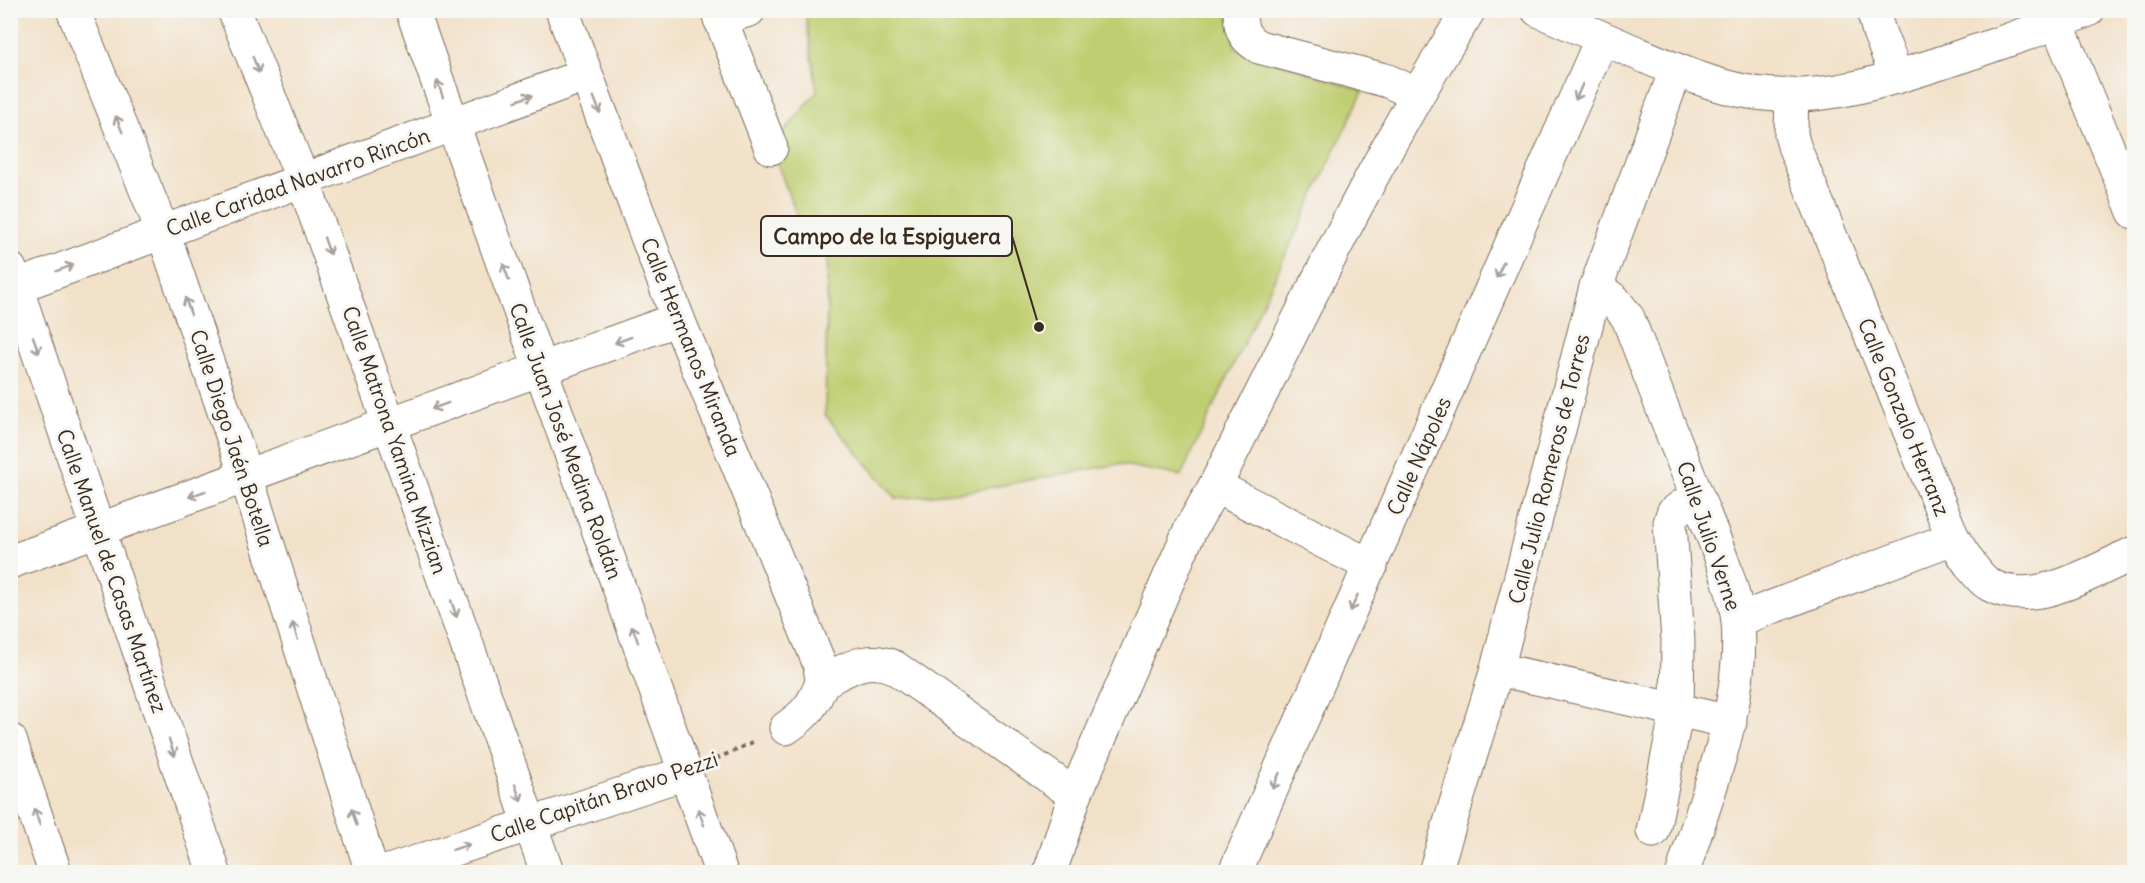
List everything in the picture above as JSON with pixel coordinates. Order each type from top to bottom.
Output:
[{"type":"street","name":"Calle Diego Jaén Botella","points":[[73,10],[164,232],[246,477],[372,873]]},
{"type":"street","name":"Calle Matrona Yamina Mizzian","points":[[234,10],[303,180],[547,873]]},
{"type":"street","name":"Calle Juan José Medina Roldán","points":[[412,10],[721,873]]},
{"type":"street","name":"Calle Hermanos Miranda","points":[[562,10],[678,320],[820,664],[822,682]]},
{"type":"street","points":[[1240,10],[1244,34],[1249,42],[1259,48],[1388,81],[1416,94]]},
{"type":"street","points":[[1050,873],[1075,795],[1190,530],[1215,486],[1388,145],[1416,94],[1469,10]]},
{"type":"street","points":[[1538,10],[1676,70],[1725,86],[1756,93],[1792,94],[1823,93],[1897,77],[2057,23],[2088,10]]},
{"type":"street","points":[[1873,10],[1897,77]]},
{"type":"street","points":[[729,14],[771,148]]},
{"type":"street","points":[[2057,23],[2134,212]]},
{"type":"street","name":"Calle Nápoles","points":[[1235,873],[1602,38]]},
{"type":"street","name":"Calle Julio Romeros de Torres","points":[[1435,873],[1497,669],[1596,287],[1676,70]]},
{"type":"street","name":"Calle Caridad Navarro Rincón","points":[[12,282],[164,232],[585,75]]},
{"type":"street","name":"Calle Gonzalo Herranz","points":[[1792,94],[1791,134],[1794,146],[1953,538],[1971,565],[1989,585],[2019,594],[2050,590],[2134,553]]},
{"type":"street","name":"Calle Manuel de Casas Martínez","points":[[12,282],[214,873]]},
{"type":"street","name":"Calle Julio Verne","points":[[1596,287],[1614,300],[1628,318],[1728,579],[1738,620],[1738,662],[1730,722],[1683,873]]},
{"type":"street","points":[[10,562],[678,320]]},
{"type":"street","points":[[1215,486],[1371,566]]},
{"type":"street","points":[[1653,831],[1677,710],[1678,641],[1670,523],[1673,513],[1696,496]]},
{"type":"street","points":[[1738,620],[1953,538]]},
{"type":"street","points":[[786,728],[803,716],[815,701],[822,682],[867,662],[884,663],[894,667],[1075,795]]},
{"type":"street","points":[[1497,669],[1730,722]]},
{"type":"street","points":[[10,740],[55,873]]},
{"type":"street","name":"Calle Capitán Bravo Pezzi","points":[[386,873],[685,773]]},
{"type":"path","name":"Calle Capitán Bravo Pezzi","points":[[685,773],[786,728]]},
{"type":"green space","points":[[805,11],[1232,11],[1235,48],[1363,91],[1181,476],[1119,464],[970,491],[897,499],[825,415],[828,239],[806,239],[771,148],[817,92]]},
{"type":"place","name":"Campo de la Espiguera","points":[[1039,327]]}]
